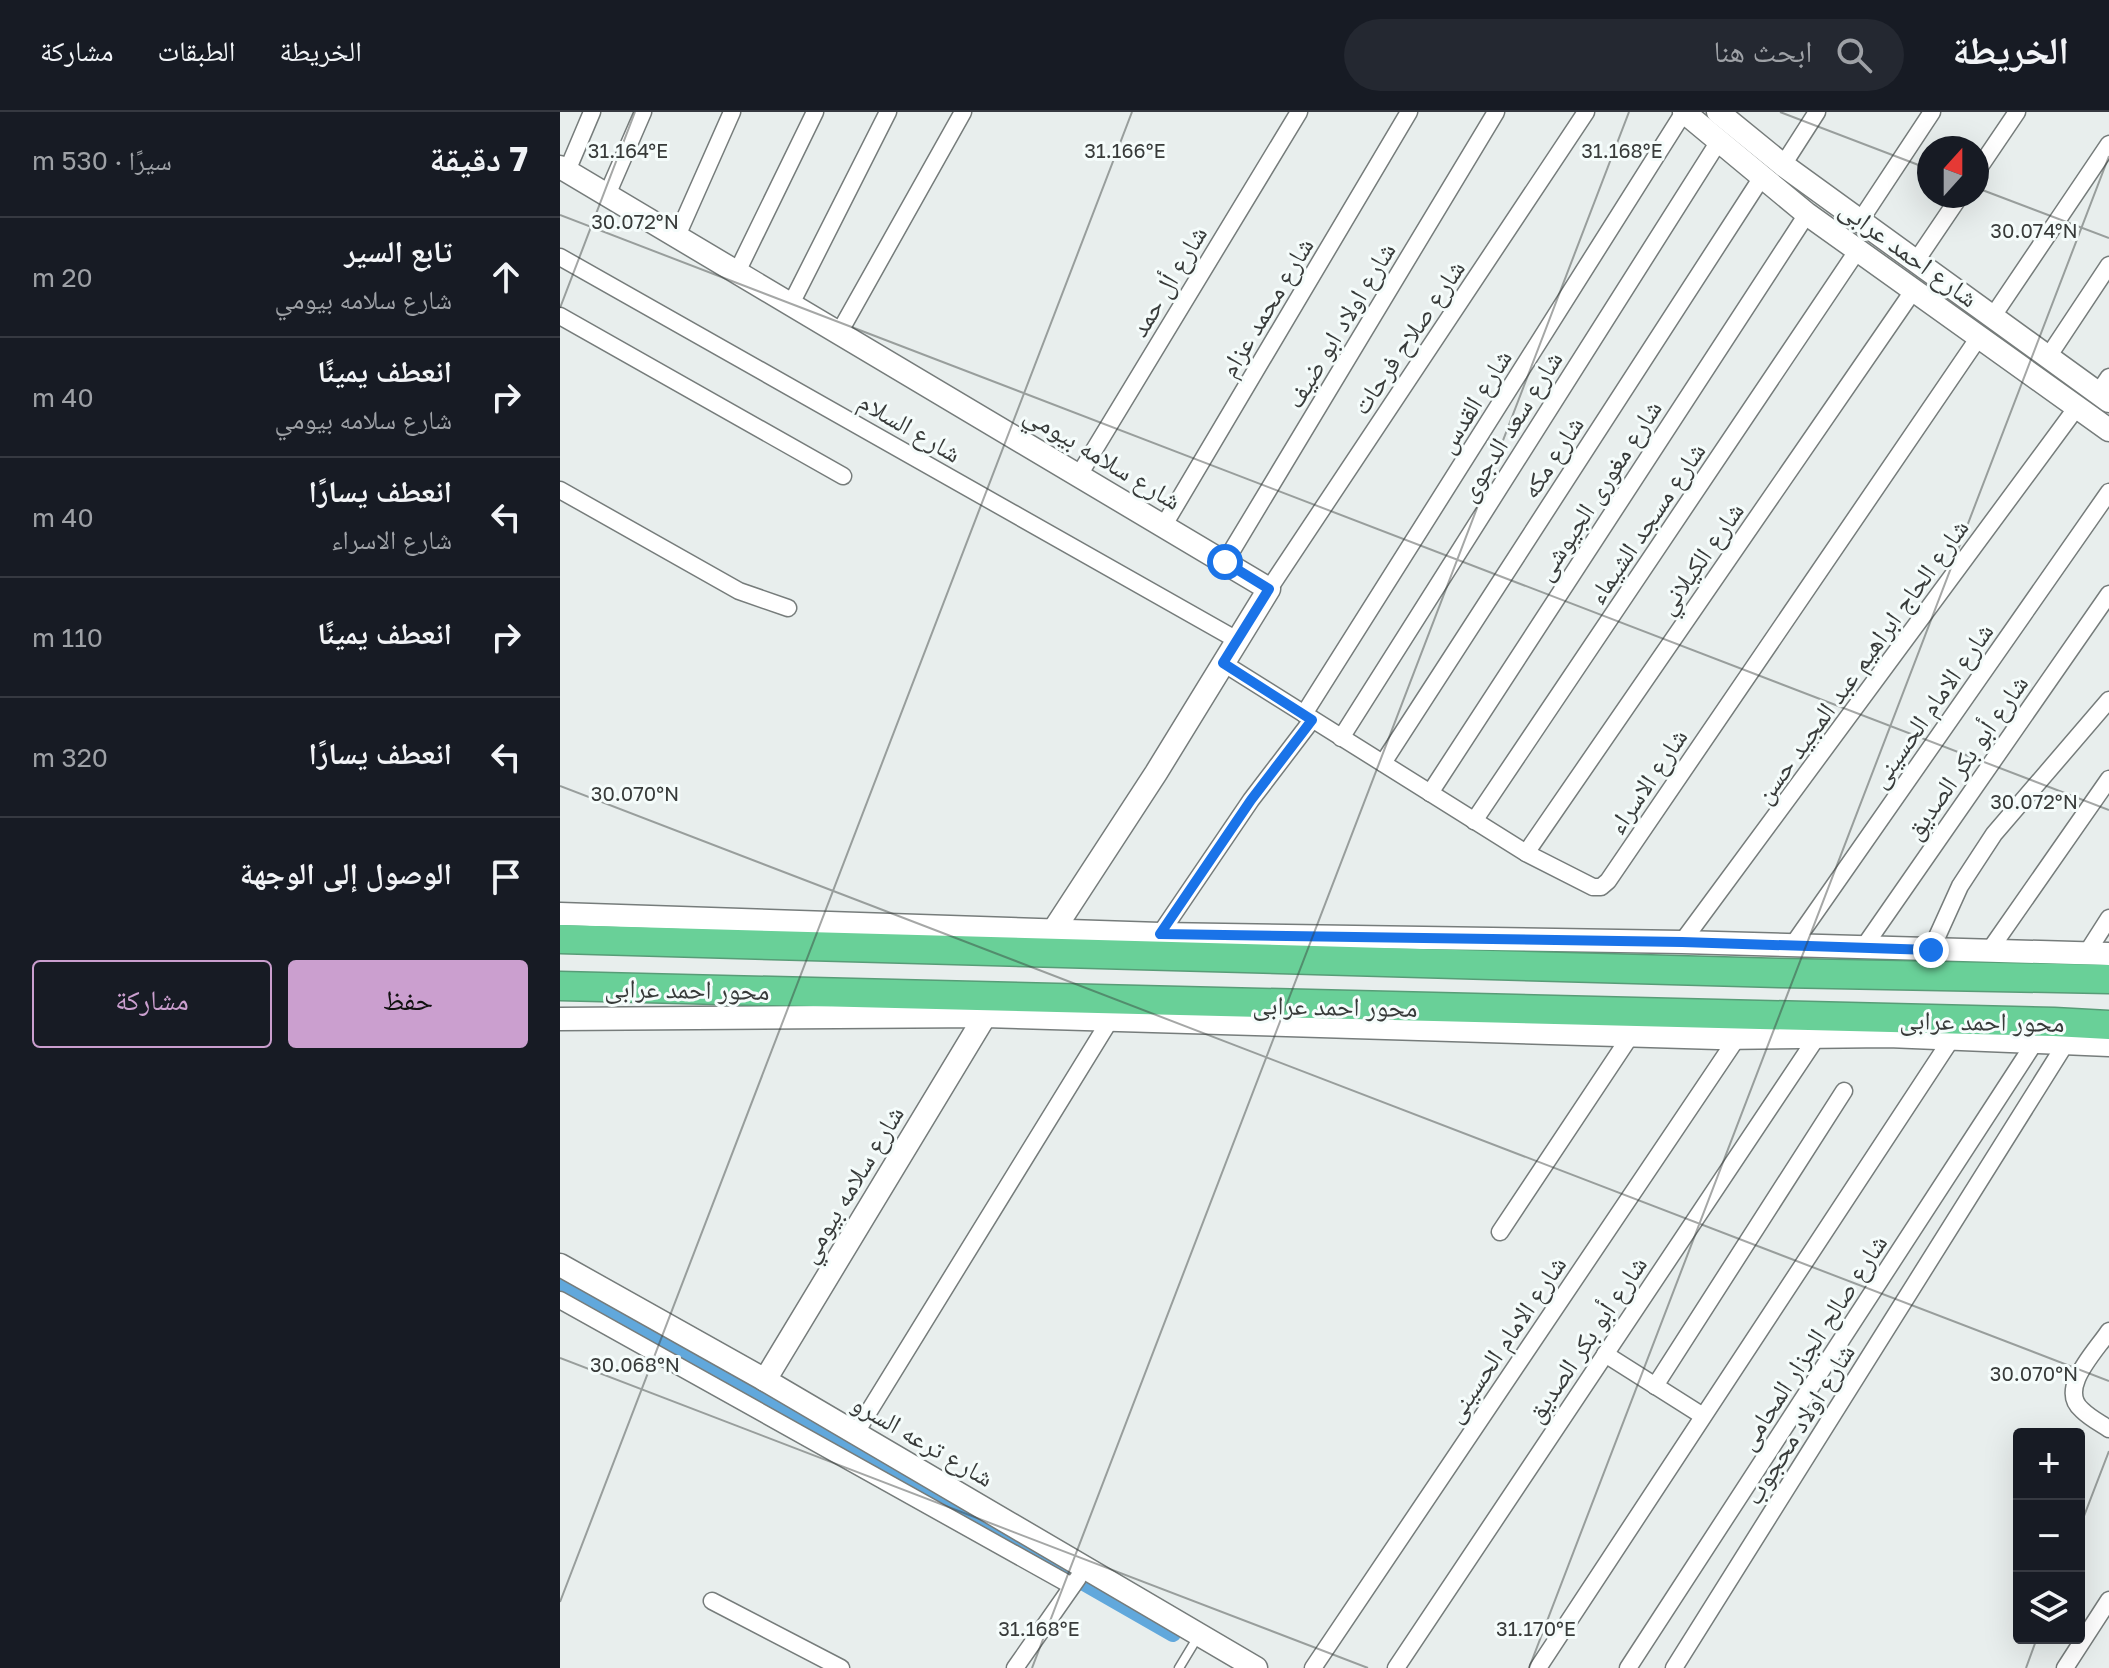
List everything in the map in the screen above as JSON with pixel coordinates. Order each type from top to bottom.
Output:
[{"type":"highway","name":"محور احمد عرابى","points":[[560,939],[1779,973],[2109,979]]},
{"type":"highway","name":"محور احمد عرابى","points":[[560,986],[2109,1025]]},
{"type":"street","points":[[564,169],[592,112]]},
{"type":"street","points":[[607,195],[643,112]]},
{"type":"street","points":[[677,236],[732,112]]},
{"type":"street","points":[[737,272],[815,112]]},
{"type":"street","points":[[791,304],[888,112]]},
{"type":"street","points":[[839,333],[963,112]]},
{"type":"street","name":"شارع أل حمد","points":[[1079,475],[1299,112]]},
{"type":"street","name":"شارع محمد عزام","points":[[1164,525],[1409,112]]},
{"type":"street","name":"شارع اولاد ابو ضيف","points":[[1225,562],[1496,112]]},
{"type":"street","name":"شارع صلاح فرحات","points":[[1269,589],[1586,112]]},
{"type":"street","name":"شارع احمد عرابى","points":[[1684,112],[1807,214],[2109,430]]},
{"type":"street","name":"شارع القدس","points":[[1160,934],[1308,717],[1684,112]]},
{"type":"street","name":"شارع احمد عرابى","points":[[1718,112],[1783,165],[1894,246],[2048,357],[2105,391]]},
{"type":"street","points":[[1783,165],[1817,112]]},
{"type":"street","points":[[1860,221],[1932,112]]},
{"type":"street","points":[[1989,153],[2017,112]]},
{"type":"street","name":"شارع سعد الدجوى","points":[[1341,738],[1719,141]]},
{"type":"street","points":[[1993,316],[2109,144]]},
{"type":"street","name":"شارع سلامه بيومي","points":[[564,169],[1269,589]]},
{"type":"street","name":"شارع مكه","points":[[1383,763],[1762,177]]},
{"type":"street","points":[[1916,261],[1952,208]]},
{"type":"street","name":"شارع مغورى الجيوشى","points":[[1430,793],[1807,214]]},
{"type":"street","points":[[1880,268],[1894,246]]},
{"type":"street","name":"شارع مسجد الشيماء","points":[[1474,821],[1857,251]]},
{"type":"street","name":"شارع السلام","points":[[560,257],[1237,640]]},
{"type":"street","points":[[2048,357],[2109,265]]},
{"type":"street","name":"شارع الكيلاني","points":[[1526,853],[1913,291]]},
{"type":"street","points":[[560,316],[843,476]]},
{"type":"street","name":"شارع الاسراء","points":[[1223,663],[1526,853],[1593,887],[1601,887],[1979,337]]},
{"type":"street","name":"شارع الحاج ابراهيم عبد المجيد حسن","points":[[1682,942],[2077,407]]},
{"type":"street","points":[[560,490],[739,591],[788,608]]},
{"type":"street","name":"شارع الامام الحسينى","points":[[1792,946],[2109,492]]},
{"type":"street","points":[[1053,931],[1156,773],[1269,589]]},
{"type":"street","name":"شارع أبو بكر الصديق","points":[[1863,948],[2109,594]]},
{"type":"street","points":[[1931,950],[1960,886],[1994,834],[2109,700]]},
{"type":"street","points":[[1989,951],[2109,779]]},
{"type":"street","points":[[560,914],[1160,934],[1682,942],[2109,954]]},
{"type":"street","points":[[2086,954],[2109,918]]},
{"type":"street","points":[[560,1019],[985,1016],[1737,1038],[1952,1038],[2109,1045]]},
{"type":"street","name":"شارع سلامه بيومي","points":[[765,1380],[985,1016]]},
{"type":"street","points":[[855,1434],[1110,1020]]},
{"type":"street","points":[[1500,1232],[1631,1035]]},
{"type":"street","name":"شارع أبو بكر الصديق","points":[[1396,1668],[1817,1037]]},
{"type":"street","name":"شارع الامام الحسينى","points":[[1313,1668],[1737,1038]]},
{"type":"street","points":[[1538,1668],[1952,1038]]},
{"type":"street","name":"شارع صالح الجزار المحامى","points":[[1628,1668],[2035,1042]]},
{"type":"street","name":"شارع اولاد محجوب","points":[[1674,1668],[2066,1043]]},
{"type":"street","points":[[1655,1386],[1844,1091]]},
{"type":"street","name":"شارع ترعه السرو","points":[[560,1265],[765,1380],[1256,1668]]},
{"type":"street","name":"شارع ترعه السرو","points":[[560,1300],[1072,1586]]},
{"type":"street","points":[[2109,1331],[2072,1390],[2074,1401],[2081,1410],[2109,1429]]},
{"type":"street","points":[[1605,1354],[1703,1416]]},
{"type":"street","points":[[1015,1668],[1087,1567]]},
{"type":"street","points":[[2065,1668],[2109,1600]]},
{"type":"street","points":[[712,1601],[841,1668]]},
{"type":"lane","points":[[1179,1668],[1200,1634]]},
{"type":"waterway","points":[[560,1282],[1064,1572]]},
{"type":"waterway","points":[[1084,1583],[1173,1634]]},
{"type":"route","points":[[1225,562],[1269,589],[1223,663],[1312,720],[1251,800],[1160,934],[1682,942],[1931,950]]}]
